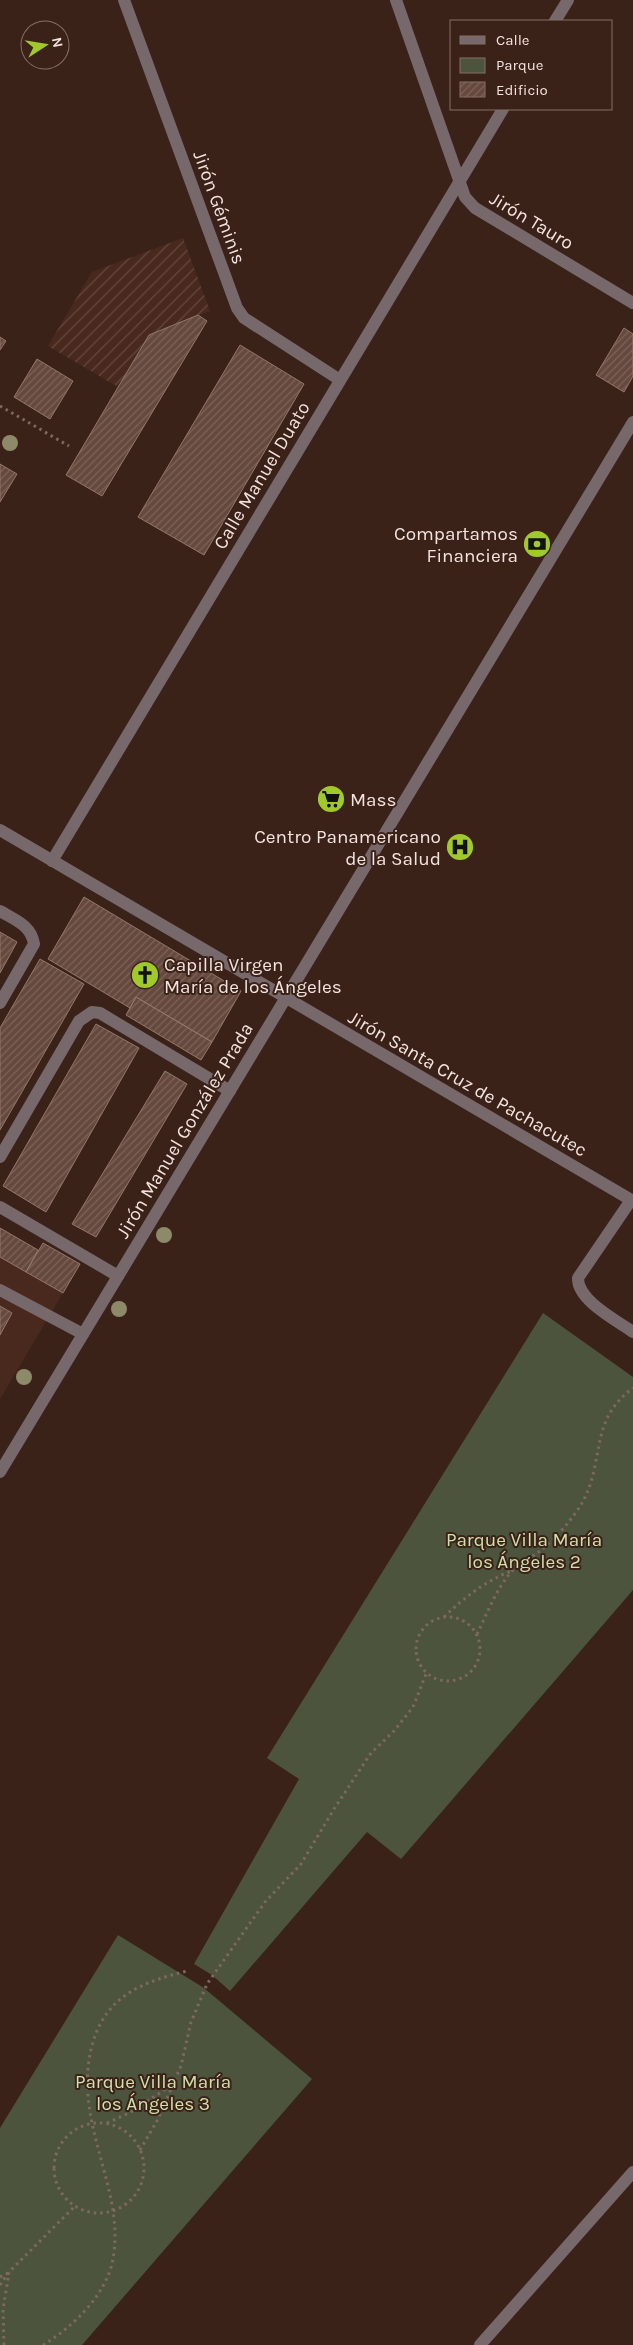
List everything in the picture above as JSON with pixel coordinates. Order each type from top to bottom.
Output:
[{"type":"street","name":"Jirón Géminis","points":[[124,0],[237,308],[244,318],[340,380]]},
{"type":"street","name":"Jirón Tauro","points":[[396,0],[465,197],[475,208],[633,303]]},
{"type":"street","points":[[556,20],[568,0]]},
{"type":"street","name":"Calle Manuel Duato","points":[[52,861],[502,110]]},
{"type":"street","name":"Jirón Manuel González Prada","points":[[0,1472],[633,422]]},
{"type":"street","name":"Jirón Santa Cruz de Pachacutec","points":[[0,830],[632,1200]]},
{"type":"street","points":[[0,911],[27,927],[33,934],[34,944],[0,1003]]},
{"type":"street","points":[[0,1157],[79,1021],[92,1012],[100,1014],[230,1091]]},
{"type":"street","points":[[632,1200],[578,1278],[578,1288],[584,1296],[633,1332]]},
{"type":"street","points":[[0,1207],[118,1276]]},
{"type":"street","points":[[0,1290],[83,1334]]},
{"type":"street","points":[[480,2345],[633,2172]]},
{"type":"path","points":[[0,406],[69,446]]},
{"type":"path","points":[[444,1617],[470,1593],[490,1580],[512,1570],[540,1551],[564,1528],[580,1506],[592,1484],[603,1427],[609,1411],[633,1388]]},
{"type":"path","points":[[477,1634],[491,1605],[512,1570]]},
{"type":"path","points":[[454,1617],[471,1626],[477,1634],[480,1643],[478,1662],[465,1678],[446,1682],[426,1674],[416,1656],[418,1636],[434,1620],[454,1617]]},
{"type":"path","points":[[140,2150],[158,2119],[181,2066],[191,2022],[207,1984],[265,1902],[301,1864],[371,1753],[394,1731],[413,1708],[426,1674]]},
{"type":"path","points":[[43,2345],[83,2311],[106,2283],[113,2259],[115,2235],[112,2212],[91,2124],[86,2076],[98,2026],[114,2003],[133,1989],[159,1978],[187,1971]]},
{"type":"path","points":[[106,2124],[130,2113],[173,2085]]},
{"type":"path","points":[[91,2124],[106,2124],[126,2132],[140,2150],[144,2166],[140,2187],[129,2202],[112,2212],[98,2213],[75,2206],[61,2192],[55,2178],[55,2163],[59,2149],[66,2138],[77,2129],[91,2124]]},
{"type":"path","points":[[0,2285],[9,2272],[75,2206]]},
{"type":"path","points":[[0,2277],[9,2272]]},
{"type":"path","points":[[4,2345],[3,2309],[9,2272]]},
{"type":"shaded area","points":[[183,238],[210,311],[149,335],[118,387],[48,346],[92,272]]},
{"type":"shaded area","points":[[0,1257],[63,1293],[0,1399]]},
{"type":"green space","name":"Parque Villa María los Ángeles 2","points":[[543,1313],[633,1377],[633,1590],[401,1859],[367,1832],[230,1991],[212,1975],[194,1964],[299,1779],[267,1758]]},
{"type":"green space","name":"Parque Villa María los Ángeles 3","points":[[118,1935],[204,1988],[312,2079],[82,2345],[0,2345],[0,2128]]},
{"type":"building","points":[[198,315],[207,321],[102,496],[66,475],[149,335]]},
{"type":"building","points":[[624,328],[633,334],[633,376],[624,392],[596,375]]},
{"type":"building","points":[[0,337],[6,341],[0,350]]},
{"type":"building","points":[[240,345],[304,384],[204,555],[138,517]]},
{"type":"building","points":[[37,359],[73,381],[50,419],[14,397]]},
{"type":"building","points":[[0,464],[17,474],[0,502]]},
{"type":"building","name":"Capilla Virgen María de los Ángeles","points":[[84,897],[241,991],[212,1042],[136,997],[130,1008],[48,959]]},
{"type":"building","points":[[0,932],[17,942],[0,973]]},
{"type":"building","points":[[40,959],[84,984],[0,1130],[0,1028]]},
{"type":"building","points":[[136,997],[212,1042],[201,1060],[126,1015]]},
{"type":"building","points":[[96,1024],[139,1048],[46,1212],[3,1186]]},
{"type":"building","points":[[165,1071],[187,1084],[96,1237],[72,1224]]},
{"type":"building","points":[[0,1228],[38,1250],[26,1272],[0,1257]]},
{"type":"building","points":[[43,1243],[80,1264],[63,1293],[26,1272]]},
{"type":"building","points":[[0,1306],[12,1313],[0,1335]]},
{"type":"place","name":"Compartamos Financiera","points":[[537,544]]},
{"type":"place","name":"Mass","points":[[331,799]]},
{"type":"place","name":"Centro Panamericano de la Salud","points":[[460,847]]},
{"type":"place","name":"Capilla Virgen María de los Ángeles","points":[[145,975]]}]
